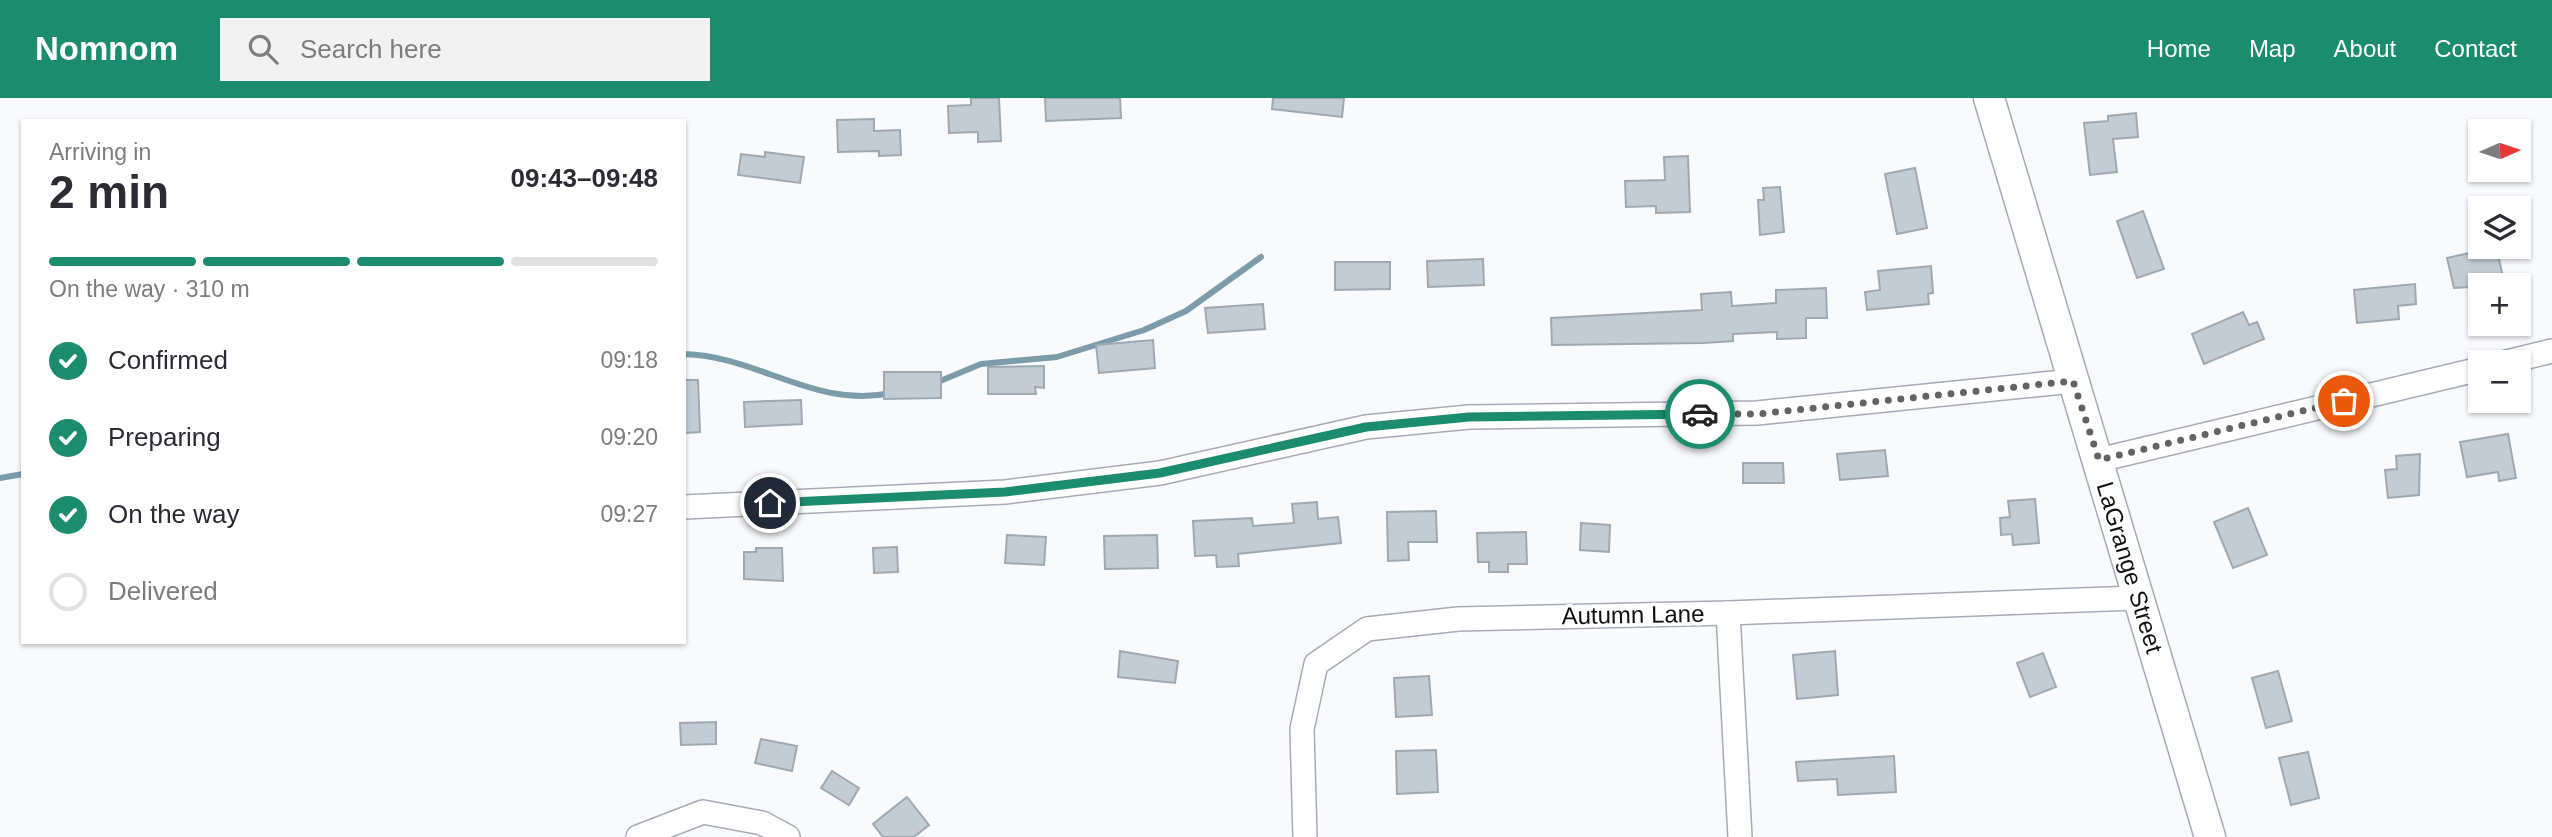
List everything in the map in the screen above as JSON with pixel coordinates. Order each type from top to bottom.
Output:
[{"type":"street","name":"LaGrange Street","points":[[1990,98],[2073,381],[2099,460],[2136,598],[2210,837]]},
{"type":"street","points":[[2531,356],[2552,351]]},
{"type":"street","points":[[2099,460],[2468,372]]},
{"type":"street","points":[[686,507],[1005,492],[1160,473],[1366,427],[1469,417],[1757,414],[2073,381]]},
{"type":"street","name":"Autumn Lane","points":[[1305,837],[1302,729],[1315,664],[1367,629],[1458,619],[1728,613],[2136,598]]},
{"type":"street","points":[[1728,613],[1740,837]]},
{"type":"street","points":[[638,837],[703,812],[762,823],[788,837]]},
{"type":"building","points":[[971,98],[999,98],[1001,141],[978,142],[978,132],[949,133],[948,106],[971,105]]},
{"type":"building","points":[[1045,98],[1120,98],[1121,118],[1046,121]]},
{"type":"building","points":[[1273,98],[1344,98],[1342,117],[1272,109]]},
{"type":"building","points":[[2136,113],[2138,137],[2113,139],[2117,172],[2090,175],[2084,123],[2108,121],[2108,116]]},
{"type":"building","points":[[874,119],[874,131],[900,130],[901,155],[879,156],[879,151],[838,152],[837,120]]},
{"type":"building","points":[[765,152],[804,157],[800,183],[738,175],[741,154],[765,157]]},
{"type":"building","points":[[1688,156],[1690,212],[1656,213],[1656,206],[1626,207],[1625,181],[1665,180],[1664,157]]},
{"type":"building","points":[[1915,168],[1927,228],[1897,234],[1885,174]]},
{"type":"building","points":[[1780,187],[1784,232],[1760,235],[1758,200],[1764,200],[1763,188]]},
{"type":"building","points":[[2143,211],[2164,269],[2137,278],[2117,221]]},
{"type":"building","points":[[2468,253],[2468,259],[2499,259],[2502,273],[2468,273],[2468,287],[2454,288],[2447,258]]},
{"type":"building","points":[[1483,259],[1484,285],[1428,287],[1427,261]]},
{"type":"building","points":[[1335,262],[1390,262],[1390,289],[1335,290]]},
{"type":"building","points":[[1931,266],[1933,293],[1928,294],[1929,304],[1867,310],[1865,292],[1880,290],[1878,271]]},
{"type":"building","points":[[2415,284],[2416,304],[2398,306],[2399,319],[2357,323],[2354,290]]},
{"type":"building","points":[[1826,288],[1827,318],[1806,318],[1806,338],[1777,339],[1777,332],[1733,334],[1733,341],[1704,343],[1552,345],[1551,318],[1702,310],[1701,294],[1731,292],[1732,306],[1776,303],[1776,290]]},
{"type":"building","points":[[1263,304],[1265,329],[1208,333],[1205,308]]},
{"type":"building","points":[[2243,312],[2249,325],[2257,322],[2264,339],[2204,364],[2192,334]]},
{"type":"building","points":[[1153,340],[1155,368],[1099,373],[1096,345]]},
{"type":"building","points":[[1044,366],[1044,388],[1035,387],[1036,394],[988,394],[988,367]]},
{"type":"building","points":[[884,372],[941,372],[941,398],[884,399]]},
{"type":"building","points":[[686,380],[698,380],[700,432],[686,433]]},
{"type":"building","points":[[801,400],[802,424],[745,427],[744,402]]},
{"type":"building","points":[[2508,434],[2516,478],[2499,481],[2498,472],[2467,477],[2460,442]]},
{"type":"building","points":[[1885,450],[1888,476],[1840,480],[1837,454]]},
{"type":"building","points":[[2420,454],[2419,495],[2388,498],[2385,470],[2397,469],[2396,456]]},
{"type":"building","points":[[1743,463],[1783,463],[1784,483],[1743,483]]},
{"type":"building","points":[[2035,499],[2039,543],[2013,545],[2012,534],[2001,535],[2000,518],[2010,517],[2008,501]]},
{"type":"building","points":[[1317,502],[1318,519],[1338,517],[1341,543],[1238,554],[1239,566],[1217,567],[1216,555],[1195,556],[1193,521],[1252,518],[1253,526],[1294,523],[1292,504]]},
{"type":"building","points":[[2248,508],[2267,555],[2233,568],[2214,522]]},
{"type":"building","points":[[1436,511],[1437,542],[1408,542],[1409,560],[1388,561],[1387,512]]},
{"type":"building","points":[[1581,523],[1610,525],[1609,552],[1580,550]]},
{"type":"building","points":[[1526,532],[1527,564],[1508,564],[1508,572],[1489,572],[1489,562],[1478,562],[1477,533]]},
{"type":"building","points":[[1007,535],[1046,537],[1044,565],[1005,563]]},
{"type":"building","points":[[1157,535],[1158,568],[1105,569],[1104,536]]},
{"type":"building","points":[[897,547],[898,572],[874,573],[873,548]]},
{"type":"building","points":[[756,548],[782,548],[783,581],[744,579],[744,552],[756,552]]},
{"type":"building","points":[[1120,651],[1178,661],[1175,683],[1118,677]]},
{"type":"building","points":[[1835,651],[1838,695],[1797,699],[1793,655]]},
{"type":"building","points":[[2043,653],[2056,687],[2030,697],[2017,663]]},
{"type":"building","points":[[2278,671],[2292,721],[2266,728],[2252,678]]},
{"type":"building","points":[[1429,676],[1432,715],[1396,717],[1394,678]]},
{"type":"building","points":[[716,722],[716,744],[681,745],[680,723]]},
{"type":"building","points":[[761,739],[797,746],[792,771],[755,763]]},
{"type":"building","points":[[1436,750],[1438,792],[1397,794],[1396,751]]},
{"type":"building","points":[[2308,752],[2319,798],[2291,805],[2279,758]]},
{"type":"building","points":[[1894,756],[1896,792],[1838,795],[1837,779],[1798,781],[1796,762]]},
{"type":"building","points":[[832,771],[859,788],[849,805],[821,788]]},
{"type":"building","points":[[907,797],[929,825],[914,837],[883,837],[873,824]]},
{"type":"waterway","points":[[933,384],[981,364],[1057,357],[1144,330],[1186,311],[1261,257]]},
{"type":"waterway","points":[[686,354],[737,363],[837,394],[863,396],[891,393]]},
{"type":"waterway","points":[[0,478],[21,474]]},
{"type":"way so far","points":[[1700,414],[1757,414],[2073,381],[2099,460],[2344,401]]},
{"type":"route","points":[[770,503],[1005,492],[1160,473],[1366,427],[1469,417],[1700,414]]}]
